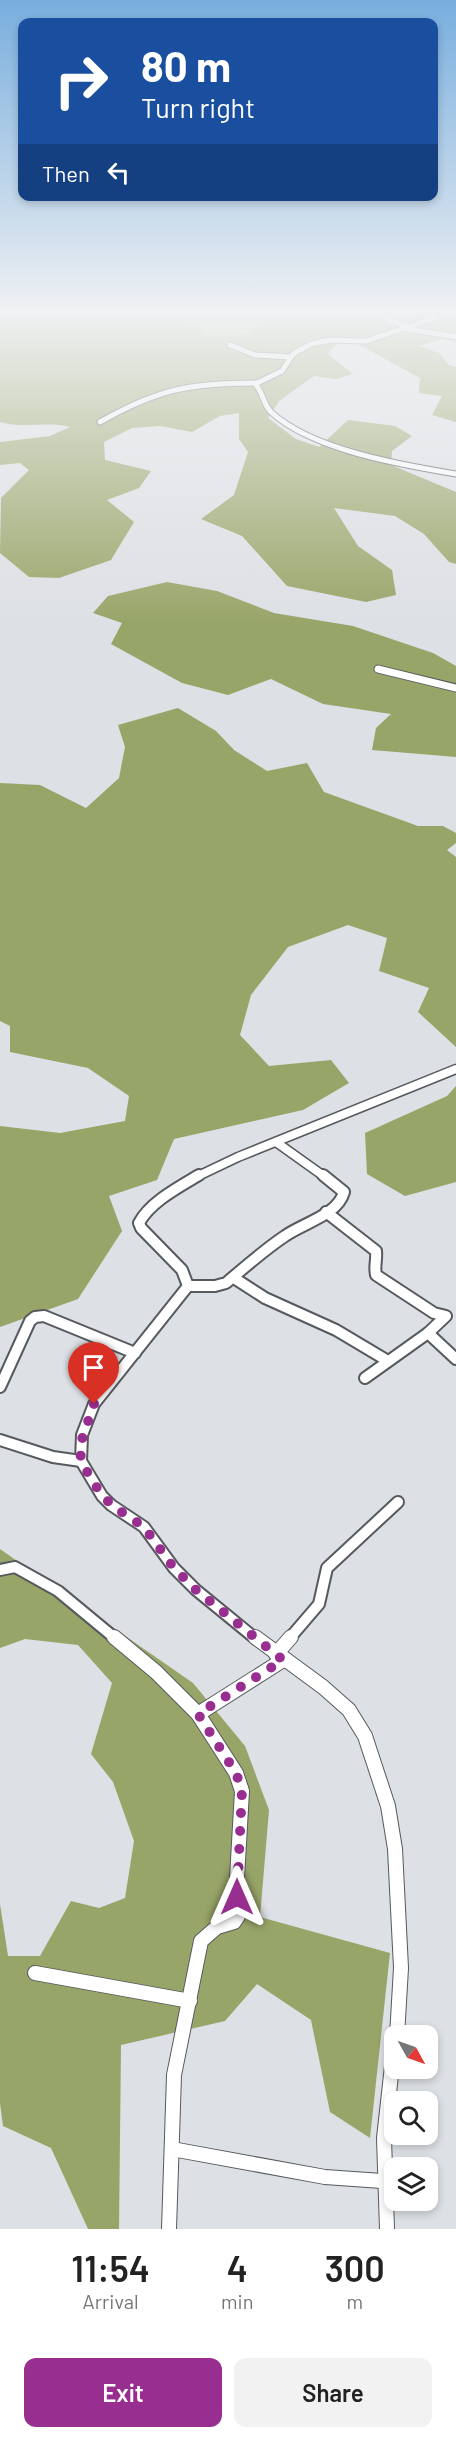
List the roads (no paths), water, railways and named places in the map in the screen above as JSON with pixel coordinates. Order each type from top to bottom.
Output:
[{"type":"street","points":[[100,422],[111,416]]},
{"type":"street","points":[[277,416],[324,444],[388,463],[456,474]]},
{"type":"street","points":[[378,669],[456,688]]},
{"type":"street","points":[[188,1286],[182,1270],[144,1233],[140,1220],[178,1187],[216,1164],[456,1069]]},
{"type":"street","points":[[188,1286],[221,1285],[234,1278],[286,1235],[311,1223],[342,1200],[344,1192],[276,1142]]},
{"type":"street","points":[[326,1212],[376,1251],[377,1258],[374,1267],[380,1279],[434,1313],[446,1315],[446,1318],[428,1333],[365,1378]]},
{"type":"street","points":[[234,1278],[265,1298],[336,1330],[388,1361]]},
{"type":"street","points":[[188,1286],[168,1314],[94,1404],[82,1435],[81,1461],[102,1496],[111,1505],[144,1527],[174,1568],[196,1590],[280,1657],[323,1687],[349,1710],[357,1721],[365,1736],[388,1806],[394,1850],[401,1968],[398,2025]]},
{"type":"street","points":[[0,1387],[30,1321],[38,1316],[44,1316],[135,1353]]},
{"type":"street","points":[[428,1333],[456,1359]]},
{"type":"street","points":[[0,1440],[53,1457],[81,1461]]},
{"type":"street","points":[[198,1714],[280,1657],[319,1604],[327,1568],[398,1502]]},
{"type":"street","points":[[0,1570],[15,1567],[58,1591],[156,1672],[198,1714],[236,1773],[242,1791],[237,1878],[238,1916],[234,1922],[227,1922],[201,1941],[174,2075],[169,2229]]},
{"type":"street","points":[[35,1973],[190,2001]]},
{"type":"street","points":[[387,2229],[382,2181],[389,2079]]},
{"type":"street","points":[[172,2149],[325,2177],[382,2181]]}]
